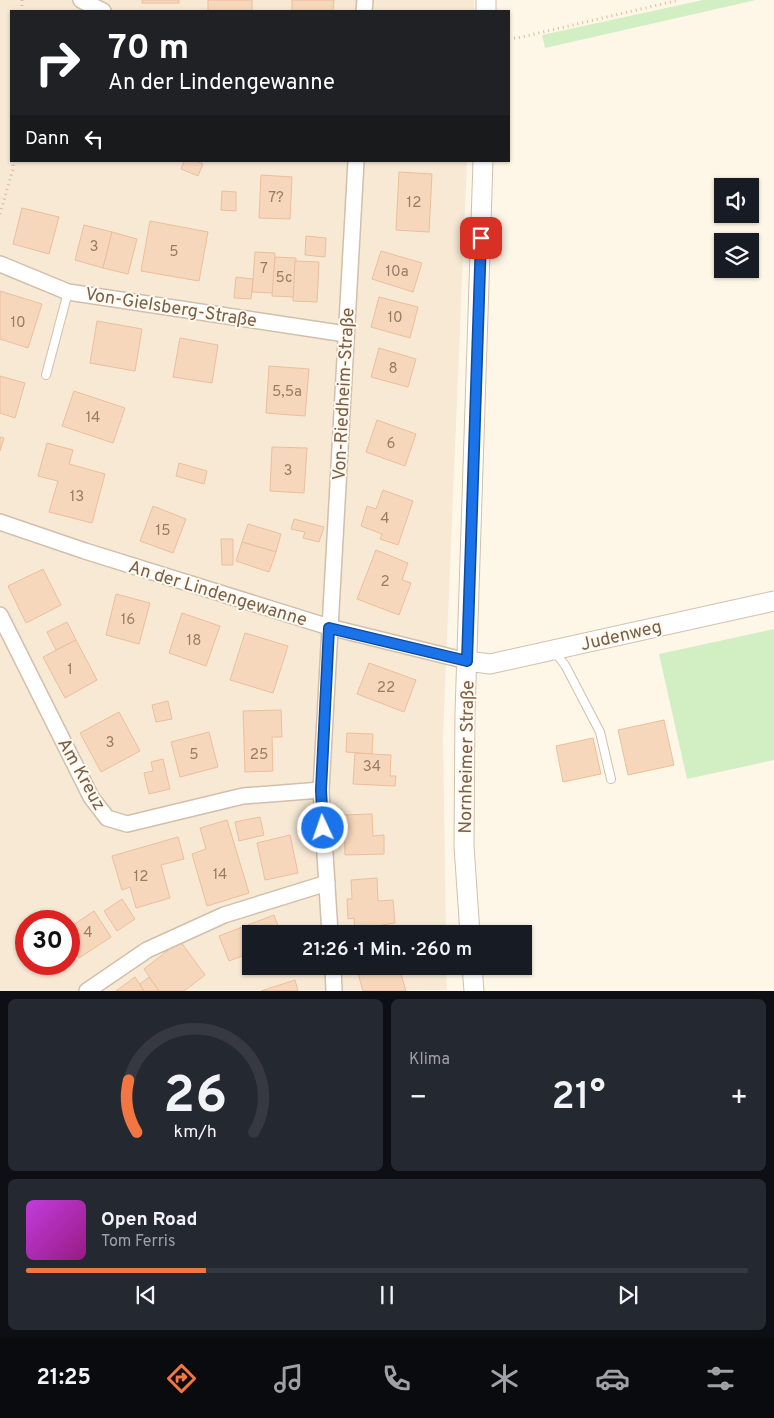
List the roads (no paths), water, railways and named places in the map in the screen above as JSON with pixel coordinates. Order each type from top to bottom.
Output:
[{"type":"street","points":[[81,0],[102,10]]},
{"type":"street","name":"Von-Riedheim-Straße","points":[[329,925],[321,790],[356,162]]},
{"type":"street","name":"Nornheimer Straße","points":[[469,925],[464,846],[465,713],[483,162]]},
{"type":"street","name":"Von-Gielsberg-Straße","points":[[0,264],[68,292],[346,334]]},
{"type":"street","name":"An der Lindengewanne","points":[[0,522],[85,551],[329,628],[467,661]]},
{"type":"street","name":"Judenweg","points":[[467,661],[490,664],[774,601]]},
{"type":"street","name":"Am Kreuz","points":[[0,615],[91,797],[107,818],[127,824],[243,796],[321,790]]},
{"type":"street","points":[[87,990],[146,950],[224,914],[327,883]]},
{"type":"street","points":[[333,975],[334,990]]},
{"type":"street","points":[[473,975],[474,990]]},
{"type":"lane","points":[[46,375],[68,292]]},
{"type":"lane","points":[[554,650],[565,665],[600,732],[611,779]]}]
